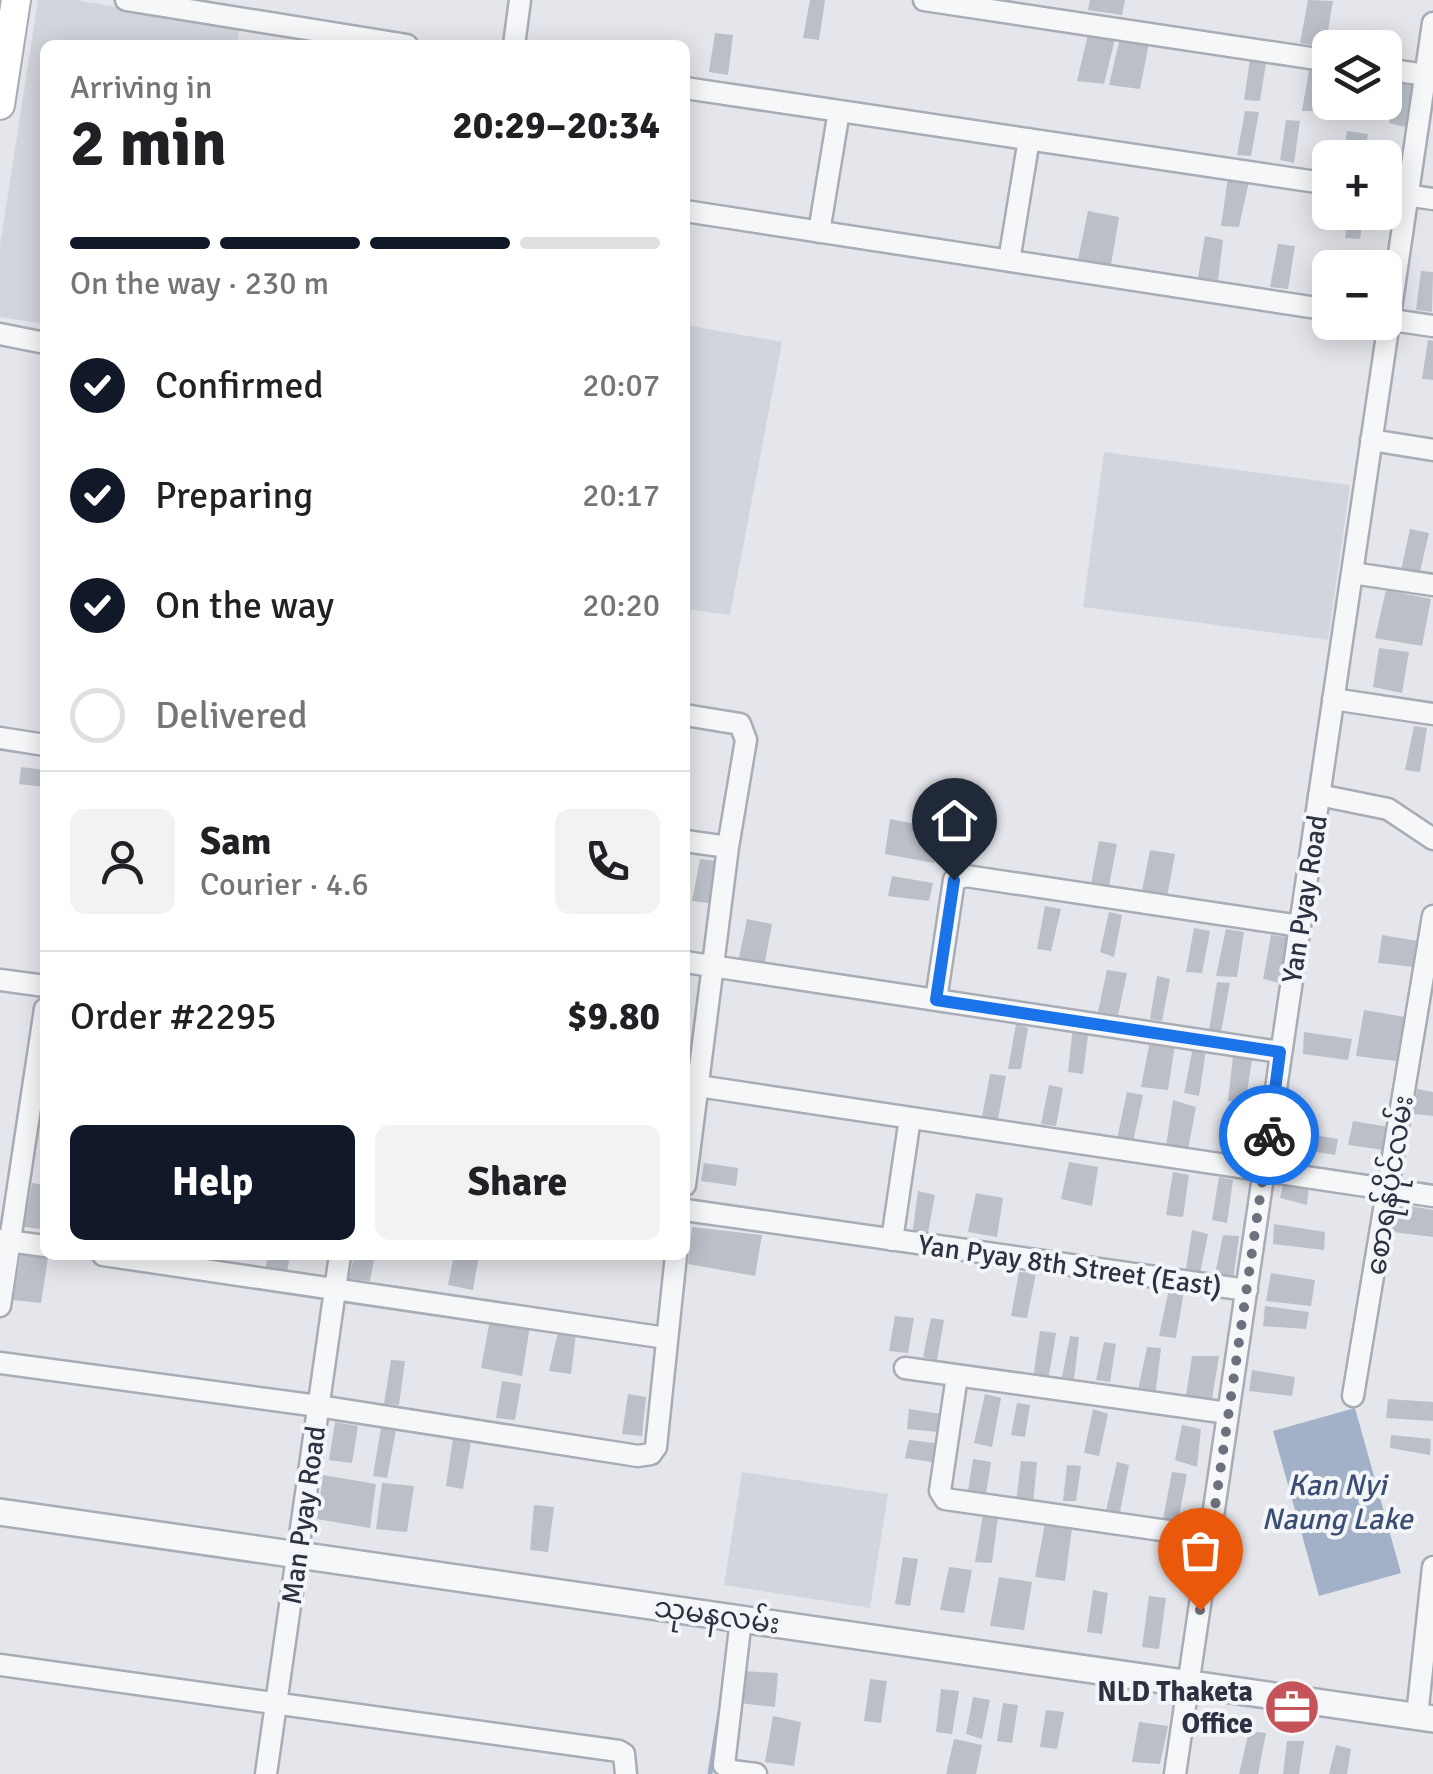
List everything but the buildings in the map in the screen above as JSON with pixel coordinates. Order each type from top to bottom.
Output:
[{"type":"main road","points":[[0,105],[16,0]]},
{"type":"street","points":[[515,40],[520,0]]},
{"type":"street","points":[[924,0],[1047,9],[1312,57]]},
{"type":"street","points":[[133,1],[375,40]]},
{"type":"street","name":"Yan Pyay Road","points":[[1399,250],[1429,75],[1433,23]]},
{"type":"street","points":[[1402,71],[1429,75]]},
{"type":"street","points":[[690,89],[1312,181]]},
{"type":"street","points":[[819,232],[838,110]]},
{"type":"street","points":[[1009,261],[1029,139]]},
{"type":"street","points":[[1402,194],[1433,199]]},
{"type":"street","points":[[690,212],[1312,307]]},
{"type":"street","points":[[1402,321],[1433,326]]},
{"type":"street","points":[[0,334],[40,342]]},
{"type":"street","name":"Yan Pyay Road","points":[[1176,1774],[1384,340]]},
{"type":"street","points":[[1371,440],[1433,450]]},
{"type":"street","points":[[1352,573],[1433,586]]},
{"type":"street","points":[[1333,699],[1433,714]]},
{"type":"street","points":[[690,717],[740,724],[746,740],[691,1085],[1433,1196]]},
{"type":"street","points":[[0,738],[40,744]]},
{"type":"street","points":[[1320,794],[1388,809],[1433,839]]},
{"type":"street","points":[[690,842],[728,847]]},
{"type":"street","points":[[936,1000],[954,880],[966,876],[1300,926]]},
{"type":"street","name":"စောရန်ပိုင်လမ်း","points":[[1353,1396],[1433,916]]},
{"type":"street","points":[[690,963],[1280,1052]]},
{"type":"street","points":[[0,980],[40,985]]},
{"type":"street","points":[[0,1306],[5,1240],[37,1117],[40,1077]]},
{"type":"street","points":[[892,1240],[910,1118]]},
{"type":"street","name":"Yan Pyay 8th Street (East)","points":[[690,1211],[1248,1290]]},
{"type":"street","points":[[5,1240],[40,1245]]},
{"type":"street","points":[[137,1260],[666,1338]]},
{"type":"street","name":"Man Pyay Road","points":[[266,1774],[339,1260]]},
{"type":"street","points":[[0,1364],[318,1406],[638,1456],[651,1454],[656,1447],[675,1260]]},
{"type":"street","points":[[905,1368],[1228,1413]]},
{"type":"street","points":[[957,1376],[940,1490],[945,1498],[1210,1537]]},
{"type":"street","name":"သုမနလမ်း","points":[[0,1512],[1425,1717]]},
{"type":"street","points":[[1425,1717],[1433,1567]]},
{"type":"street","points":[[741,1619],[724,1765],[727,1769],[756,1774]]},
{"type":"street","points":[[0,1665],[276,1705],[624,1764]]},
{"type":"shaded area","points":[[38,0],[75,0],[239,28],[238,40],[40,40],[40,323],[0,317],[0,246]]},
{"type":"shaded area","points":[[690,326],[782,342],[730,615],[690,610]]},
{"type":"shaded area","points":[[1104,452],[1350,485],[1328,640],[1083,607]]},
{"type":"shaded area","points":[[742,1472],[888,1494],[870,1608],[724,1585]]},
{"type":"water","name":"Kan Nyi Naung Lake","points":[[1355,1408],[1401,1573],[1319,1596],[1273,1431]]},
{"type":"waterway","points":[[710,1774],[720,1712]]},
{"type":"way so far","points":[[1200,1610],[1269,1135]]},
{"type":"place","name":"NLD Thaketa Office","points":[[1292,1707]]},
{"type":"route","points":[[954,880],[936,1000],[1280,1052],[1269,1135]]}]
